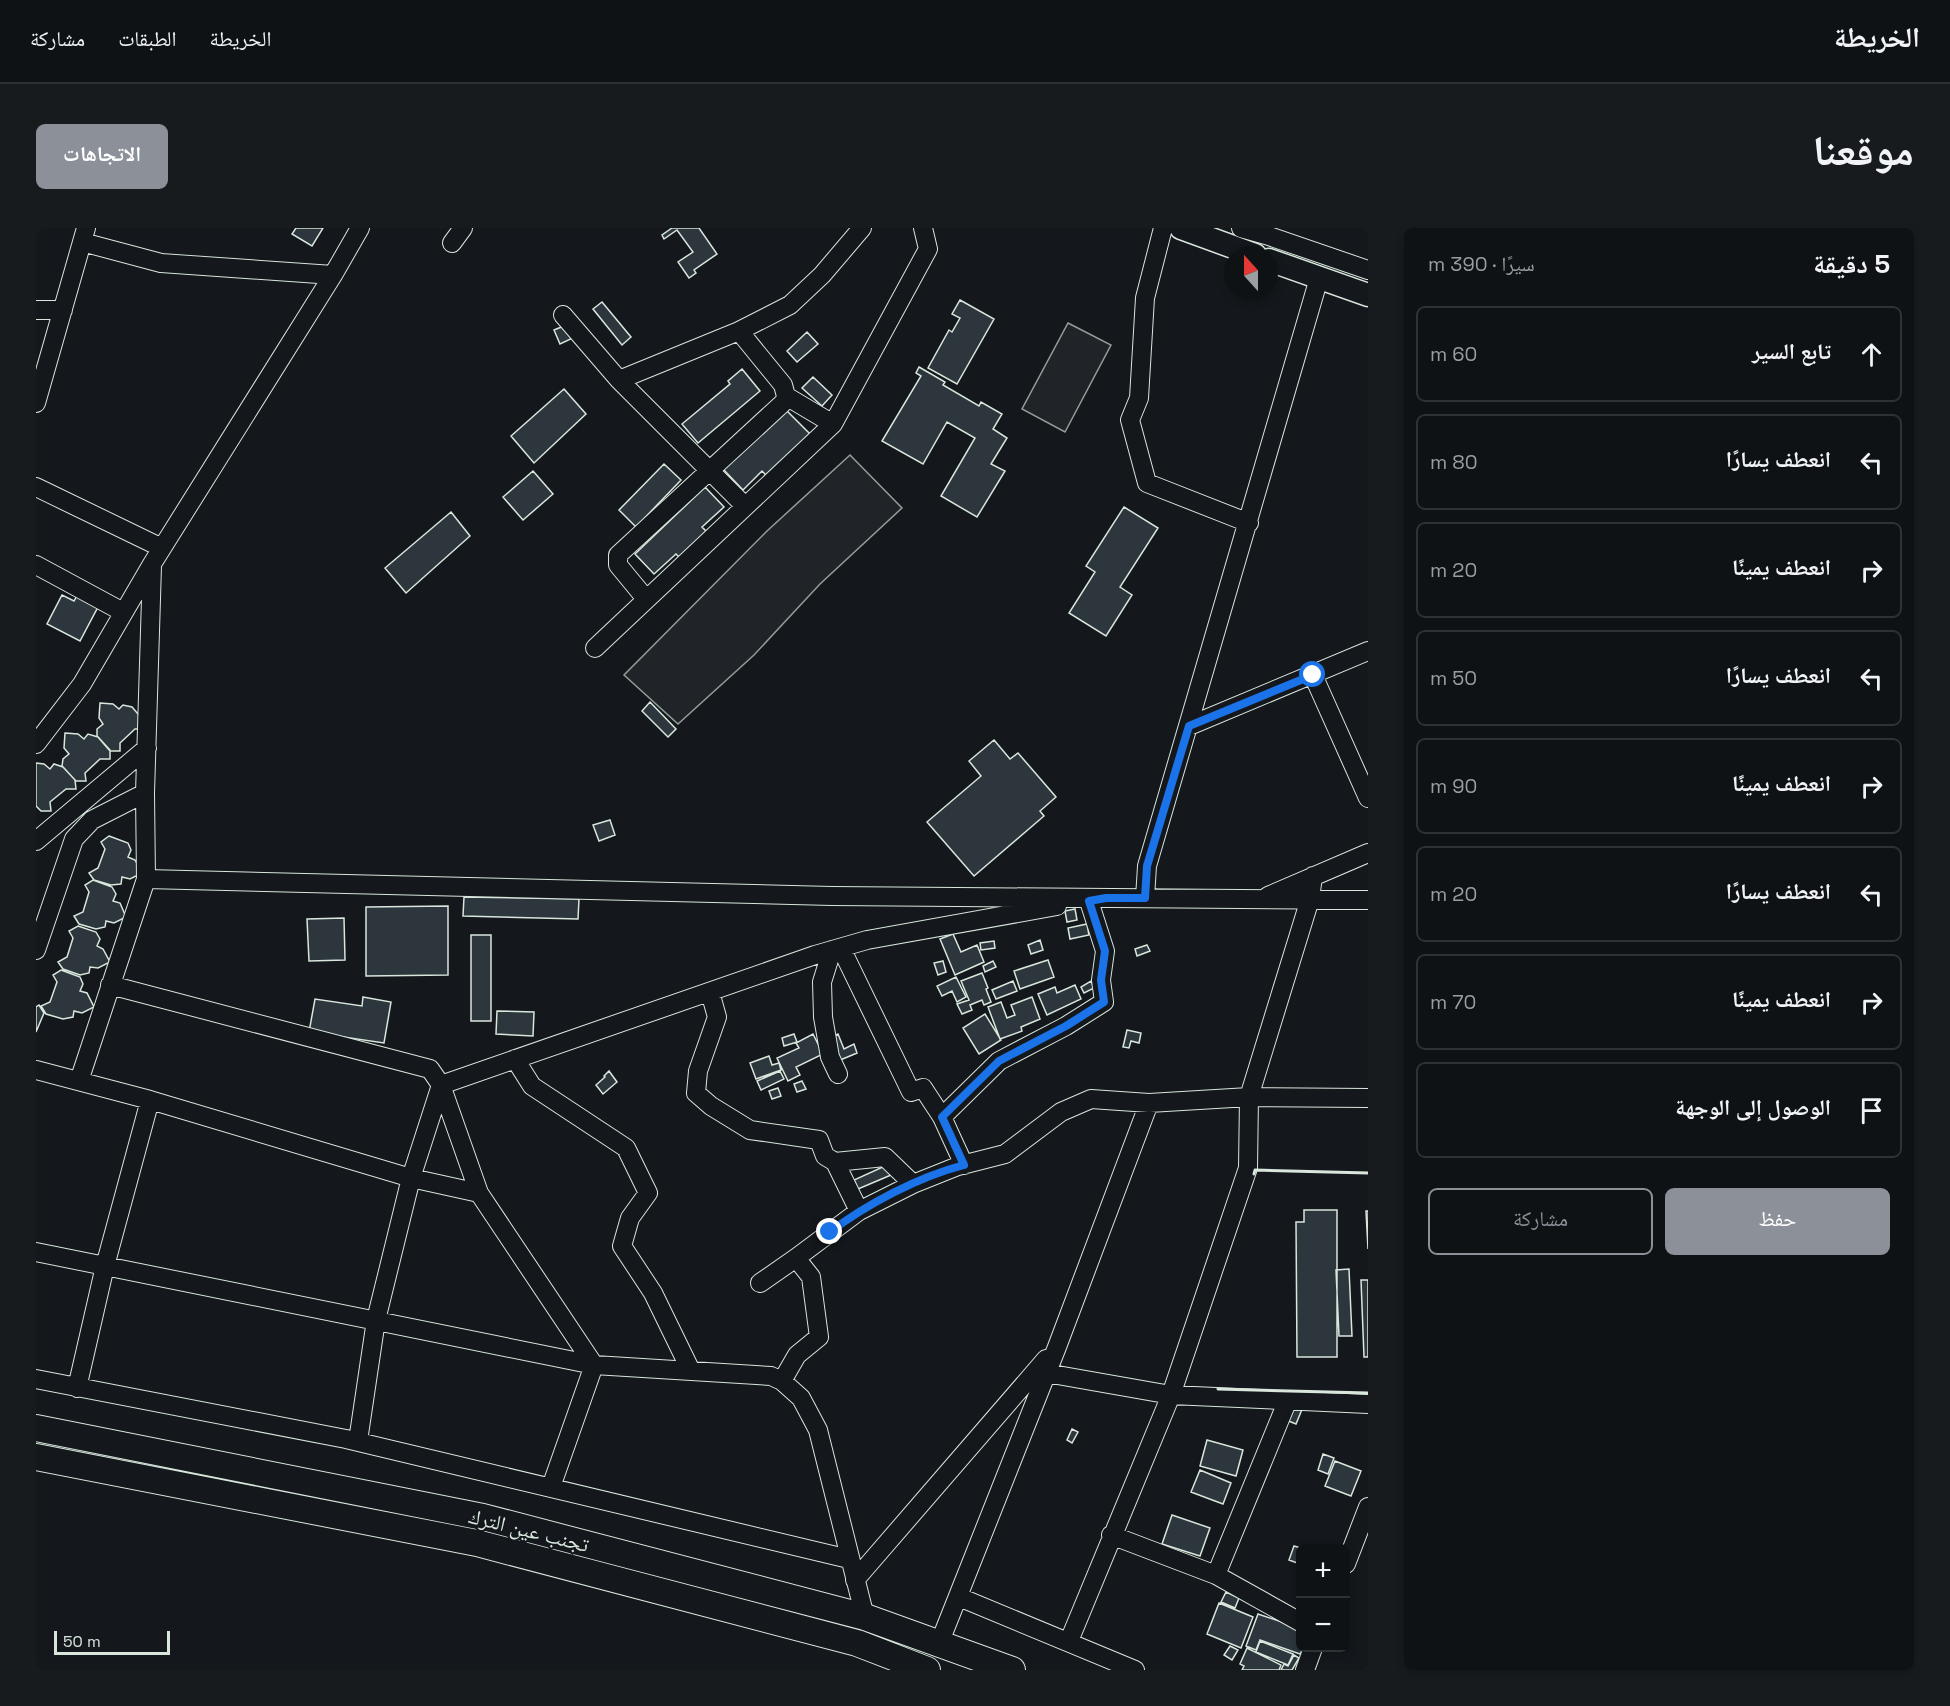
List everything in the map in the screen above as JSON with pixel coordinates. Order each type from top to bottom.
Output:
[{"type":"highway","name":"تجنب عين الترك","points":[[36,1428],[483,1517],[865,1617],[1012,1670]]},
{"type":"highway","name":"تجنب عين الترك","points":[[36,1457],[477,1543],[857,1643],[927,1670]]},
{"type":"main road","points":[[1181,228],[1230,246]]},
{"type":"main road","points":[[1278,263],[1368,295]]},
{"type":"street","points":[[36,744],[82,684],[152,564],[360,228]]},
{"type":"street","points":[[619,380],[739,331],[790,305],[822,275],[862,228]]},
{"type":"street","points":[[595,648],[833,424],[928,249],[923,228]]},
{"type":"street","points":[[1163,228],[1144,298],[1138,398],[1130,420],[1147,483],[1248,523]]},
{"type":"street","points":[[1241,228],[1266,234],[1368,270]]},
{"type":"street","points":[[36,403],[84,235],[161,263],[333,275]]},
{"type":"street","points":[[1145,898],[1147,866],[1319,278]]},
{"type":"street","points":[[36,310],[63,310]]},
{"type":"street","points":[[563,315],[619,380],[746,506]]},
{"type":"street","points":[[646,599],[618,565],[618,555],[784,402],[786,396],[783,385],[739,331]]},
{"type":"street","points":[[786,396],[833,424]]},
{"type":"street","points":[[36,487],[162,548]]},
{"type":"street","points":[[79,1081],[146,879],[145,793],[152,564]]},
{"type":"street","points":[[36,565],[123,612]]},
{"type":"street","points":[[1189,726],[1368,651]]},
{"type":"street","points":[[1313,675],[1368,798]]},
{"type":"street","points":[[36,841],[147,748]]},
{"type":"street","points":[[36,950],[74,839],[92,820],[145,793]]},
{"type":"street","points":[[1261,899],[1368,853]]},
{"type":"street","points":[[1069,1641],[1171,1395],[1248,1168],[1249,1097],[1310,900],[1313,876]]},
{"type":"street","points":[[146,879],[832,896],[1097,900],[1145,898],[1368,900]]},
{"type":"street","points":[[441,1085],[867,940],[1097,900]]},
{"type":"street","points":[[942,1117],[999,1061],[1066,1026],[1104,1002],[1101,980],[1105,951],[1097,900]]},
{"type":"street","points":[[837,949],[822,982],[830,1056],[838,1074]]},
{"type":"street","points":[[837,949],[911,1092],[923,1088],[942,1117],[964,1165]]},
{"type":"street","points":[[110,985],[430,1069],[441,1085],[479,1193],[594,1365]]},
{"type":"street","points":[[710,992],[717,1017],[698,1071],[696,1093],[711,1106],[750,1130],[819,1140],[825,1156],[835,1162],[859,1211]]},
{"type":"street","points":[[515,1059],[532,1086],[626,1148],[648,1193],[630,1218],[622,1246],[653,1293],[691,1371]]},
{"type":"street","points":[[36,1070],[150,1100],[411,1178],[479,1193]]},
{"type":"street","points":[[358,1441],[376,1320],[411,1178],[441,1085]]},
{"type":"street","points":[[760,1283],[859,1211],[913,1184],[964,1165],[1005,1154],[1061,1112],[1091,1099],[1149,1103],[1249,1097],[1368,1098]]},
{"type":"street","points":[[77,1388],[105,1266],[150,1100]]},
{"type":"street","points":[[939,1644],[1057,1347],[1149,1103]]},
{"type":"street","points":[[835,1162],[885,1157],[913,1184]]},
{"type":"street","points":[[36,1252],[594,1365],[771,1376],[782,1381],[801,1398],[818,1430],[865,1617]]},
{"type":"street","points":[[782,1381],[797,1355],[819,1337],[811,1277],[796,1258]]},
{"type":"street","points":[[855,1580],[1057,1347]]},
{"type":"street","points":[[551,1487],[594,1365]]},
{"type":"street","points":[[1046,1373],[1171,1395],[1368,1404]]},
{"type":"street","points":[[36,1379],[358,1441],[849,1559]]},
{"type":"street","points":[[1216,1575],[1287,1402]]},
{"type":"street","points":[[1350,1554],[1368,1507]]},
{"type":"street","points":[[1112,1535],[1216,1575],[1296,1620]]},
{"type":"street","points":[[959,1597],[1136,1670]]},
{"type":"street","points":[[1305,1670],[1311,1652]]},
{"type":"shaded area","points":[[1068,323],[1111,345],[1065,432],[1022,409]]},
{"type":"shaded area","points":[[850,455],[902,508],[820,584],[754,655],[678,724],[624,675],[767,531]]},
{"type":"building","points":[[296,228],[323,228],[312,246],[292,234]]},
{"type":"building","points":[[672,228],[699,228],[717,254],[694,270],[696,273],[689,278],[678,262],[693,252],[677,230],[664,239],[662,235]]},
{"type":"building","points":[[960,300],[994,319],[957,384],[928,368],[949,330],[952,332],[960,318],[952,314]]},
{"type":"building","points":[[602,302],[631,337],[622,345],[593,309]]},
{"type":"building","points":[[569,324],[575,337],[560,344],[554,330]]},
{"type":"building","points":[[807,332],[818,344],[797,362],[787,351]]},
{"type":"building","points":[[919,367],[945,382],[943,385],[979,406],[981,402],[1002,414],[993,429],[1007,438],[991,464],[1005,471],[977,517],[941,496],[975,438],[947,422],[923,464],[882,441],[921,376],[916,373]]},
{"type":"building","points":[[742,369],[760,391],[698,443],[682,424],[730,384],[728,381]]},
{"type":"building","points":[[813,377],[832,395],[822,406],[802,388]]},
{"type":"building","points":[[564,389],[586,414],[534,463],[511,436]]},
{"type":"building","points":[[785,409],[815,439],[767,476],[762,471],[743,490],[723,469]]},
{"type":"building","points":[[664,464],[681,480],[636,527],[619,510]]},
{"type":"building","points":[[533,471],[553,494],[523,520],[503,497]]},
{"type":"building","points":[[705,487],[724,507],[702,527],[709,534],[682,560],[676,554],[654,574],[635,554]]},
{"type":"building","points":[[1124,507],[1158,528],[1120,587],[1132,595],[1106,636],[1069,613],[1095,572],[1086,566]]},
{"type":"building","points":[[451,512],[470,536],[406,593],[385,568]]},
{"type":"building","points":[[78,594],[99,605],[80,641],[47,624],[62,595],[74,601]]},
{"type":"building","points":[[650,702],[676,729],[668,737],[642,711]]},
{"type":"building","points":[[100,703],[113,704],[119,709],[123,705],[132,707],[144,721],[145,729],[135,729],[120,743],[120,751],[110,751],[97,736],[97,729],[103,724],[99,718]]},
{"type":"building","points":[[65,733],[78,734],[84,739],[88,734],[98,737],[110,750],[110,759],[100,759],[85,773],[86,781],[76,781],[62,766],[63,759],[69,754],[64,748]]},
{"type":"building","points":[[994,740],[1010,759],[1018,753],[1056,797],[1040,811],[1044,816],[974,876],[927,822],[981,776],[969,761]]},
{"type":"building","points":[[36,763],[44,764],[50,769],[54,764],[63,767],[75,780],[76,789],[66,789],[50,802],[51,811],[41,811],[36,806]]},
{"type":"building","points":[[610,820],[615,835],[599,841],[593,825]]},
{"type":"building","points":[[109,836],[128,843],[131,850],[128,857],[135,860],[142,873],[130,879],[122,877],[121,884],[111,885],[94,880],[89,873],[98,868],[105,849],[101,842]]},
{"type":"building","points":[[93,880],[112,887],[116,894],[113,901],[120,903],[126,917],[114,923],[106,921],[105,927],[96,929],[79,924],[74,916],[83,912],[89,892],[85,885]]},
{"type":"building","points":[[464,897],[579,899],[578,919],[463,916]]},
{"type":"building","points":[[448,906],[448,975],[366,976],[366,907]]},
{"type":"building","points":[[1075,909],[1077,920],[1067,922],[1065,911]]},
{"type":"building","points":[[344,918],[345,960],[309,961],[307,919]]},
{"type":"building","points":[[1087,924],[1089,935],[1070,939],[1068,928]]},
{"type":"building","points":[[78,926],[96,932],[100,939],[97,946],[103,949],[110,962],[98,968],[90,967],[89,973],[80,975],[63,969],[58,962],[67,957],[73,938],[69,931]]},
{"type":"building","points":[[953,934],[961,952],[977,945],[984,962],[955,975],[940,939]]},
{"type":"building","points":[[471,935],[491,935],[491,1021],[471,1021]]},
{"type":"building","points":[[1040,940],[1043,950],[1031,954],[1028,945]]},
{"type":"building","points":[[994,941],[995,948],[981,950],[980,943]]},
{"type":"building","points":[[1147,945],[1150,951],[1137,956],[1135,949]]},
{"type":"building","points":[[1048,960],[1054,977],[1020,989],[1014,971]]},
{"type":"building","points":[[943,961],[946,972],[938,975],[934,963]]},
{"type":"building","points":[[993,961],[996,967],[985,972],[983,966]]},
{"type":"building","points":[[61,970],[80,977],[83,984],[80,991],[87,993],[94,1007],[82,1013],[74,1011],[73,1017],[63,1019],[46,1014],[41,1006],[50,1002],[57,982],[53,975]]},
{"type":"building","points":[[982,973],[991,1002],[984,1005],[982,1000],[970,1005],[972,1010],[962,1014],[957,1004],[969,1000],[961,981]]},
{"type":"building","points":[[956,977],[966,997],[957,1002],[952,991],[942,996],[937,986]]},
{"type":"building","points":[[1013,981],[1017,991],[996,999],[992,990]]},
{"type":"building","points":[[1091,981],[1094,988],[1084,993],[1081,987]]},
{"type":"building","points":[[1075,985],[1081,999],[1047,1015],[1038,994],[1055,987],[1057,993]]},
{"type":"building","points":[[363,997],[391,1002],[384,1043],[309,1032],[315,999],[362,1006]]},
{"type":"building","points":[[1032,997],[1040,1019],[1021,1027],[1022,1031],[1000,1039],[988,1007],[1001,1002],[1007,1018],[1015,1015],[1011,1005]]},
{"type":"building","points":[[39,1005],[44,1013],[36,1032],[36,1007]]},
{"type":"building","points":[[497,1011],[534,1012],[533,1036],[496,1034]]},
{"type":"building","points":[[985,1014],[1001,1040],[979,1054],[963,1028]]},
{"type":"building","points":[[1127,1030],[1141,1033],[1139,1043],[1131,1041],[1129,1048],[1123,1047]]},
{"type":"building","points":[[794,1034],[797,1042],[784,1046],[782,1038]]},
{"type":"building","points":[[813,1034],[823,1054],[796,1067],[800,1075],[788,1081],[777,1058],[799,1048],[796,1043]]},
{"type":"building","points":[[838,1034],[844,1049],[854,1044],[857,1053],[838,1061],[829,1038]]},
{"type":"building","points":[[769,1056],[772,1065],[779,1063],[781,1070],[756,1079],[750,1063]]},
{"type":"building","points":[[609,1071],[617,1082],[603,1094],[596,1085]]},
{"type":"building","points":[[780,1071],[784,1079],[761,1090],[757,1081]]},
{"type":"building","points":[[802,1081],[806,1089],[797,1092],[794,1084]]},
{"type":"building","points":[[778,1088],[781,1096],[772,1099],[769,1091]]},
{"type":"building","points":[[887,1165],[891,1175],[858,1189],[854,1180]]},
{"type":"building","points":[[1304,1210],[1337,1210],[1337,1357],[1297,1357],[1296,1222],[1304,1222]]},
{"type":"building","points":[[1366,1211],[1368,1211],[1368,1249]]},
{"type":"building","points":[[1349,1269],[1352,1336],[1339,1336],[1336,1270]]},
{"type":"building","points":[[1361,1280],[1368,1280],[1368,1357],[1364,1357]]},
{"type":"building","points":[[1283,1399],[1303,1407],[1296,1424],[1276,1416]]},
{"type":"building","points":[[1072,1429],[1078,1432],[1072,1443],[1067,1440]]},
{"type":"building","points":[[1207,1440],[1243,1450],[1236,1476],[1200,1466]]},
{"type":"building","points":[[1323,1454],[1334,1458],[1328,1474],[1318,1470]]},
{"type":"building","points":[[1335,1461],[1361,1471],[1351,1496],[1325,1486]]},
{"type":"building","points":[[1200,1470],[1231,1483],[1223,1504],[1191,1492]]},
{"type":"building","points":[[1172,1515],[1210,1528],[1200,1556],[1162,1544]]},
{"type":"building","points":[[1294,1546],[1296,1547],[1296,1563],[1289,1560]]},
{"type":"building","points":[[1226,1592],[1239,1598],[1235,1608],[1221,1602]]},
{"type":"building","points":[[1219,1603],[1253,1617],[1241,1648],[1207,1634]]},
{"type":"building","points":[[1258,1614],[1296,1627],[1296,1652],[1301,1652],[1300,1654],[1260,1640],[1256,1650],[1246,1646]]},
{"type":"building","points":[[1260,1641],[1293,1654],[1288,1665],[1256,1652]]},
{"type":"building","points":[[1230,1646],[1238,1650],[1232,1660],[1224,1655]]},
{"type":"building","points":[[1247,1648],[1281,1665],[1279,1670],[1242,1670],[1244,1666],[1240,1664]]},
{"type":"building","points":[[1294,1655],[1299,1658],[1292,1670],[1281,1670],[1284,1664],[1288,1666]]},
{"type":"wall","points":[[1254,1174],[1255,1170],[1368,1173]]},
{"type":"wall","points":[[1218,1389],[1368,1393]]},
{"type":"route","points":[[830,1232],[859,1211],[913,1184],[964,1165],[942,1117],[999,1061],[1066,1026],[1104,1002],[1101,980],[1105,951],[1089,901],[1106,898],[1145,898],[1147,866],[1189,726],[1313,675]]}]
